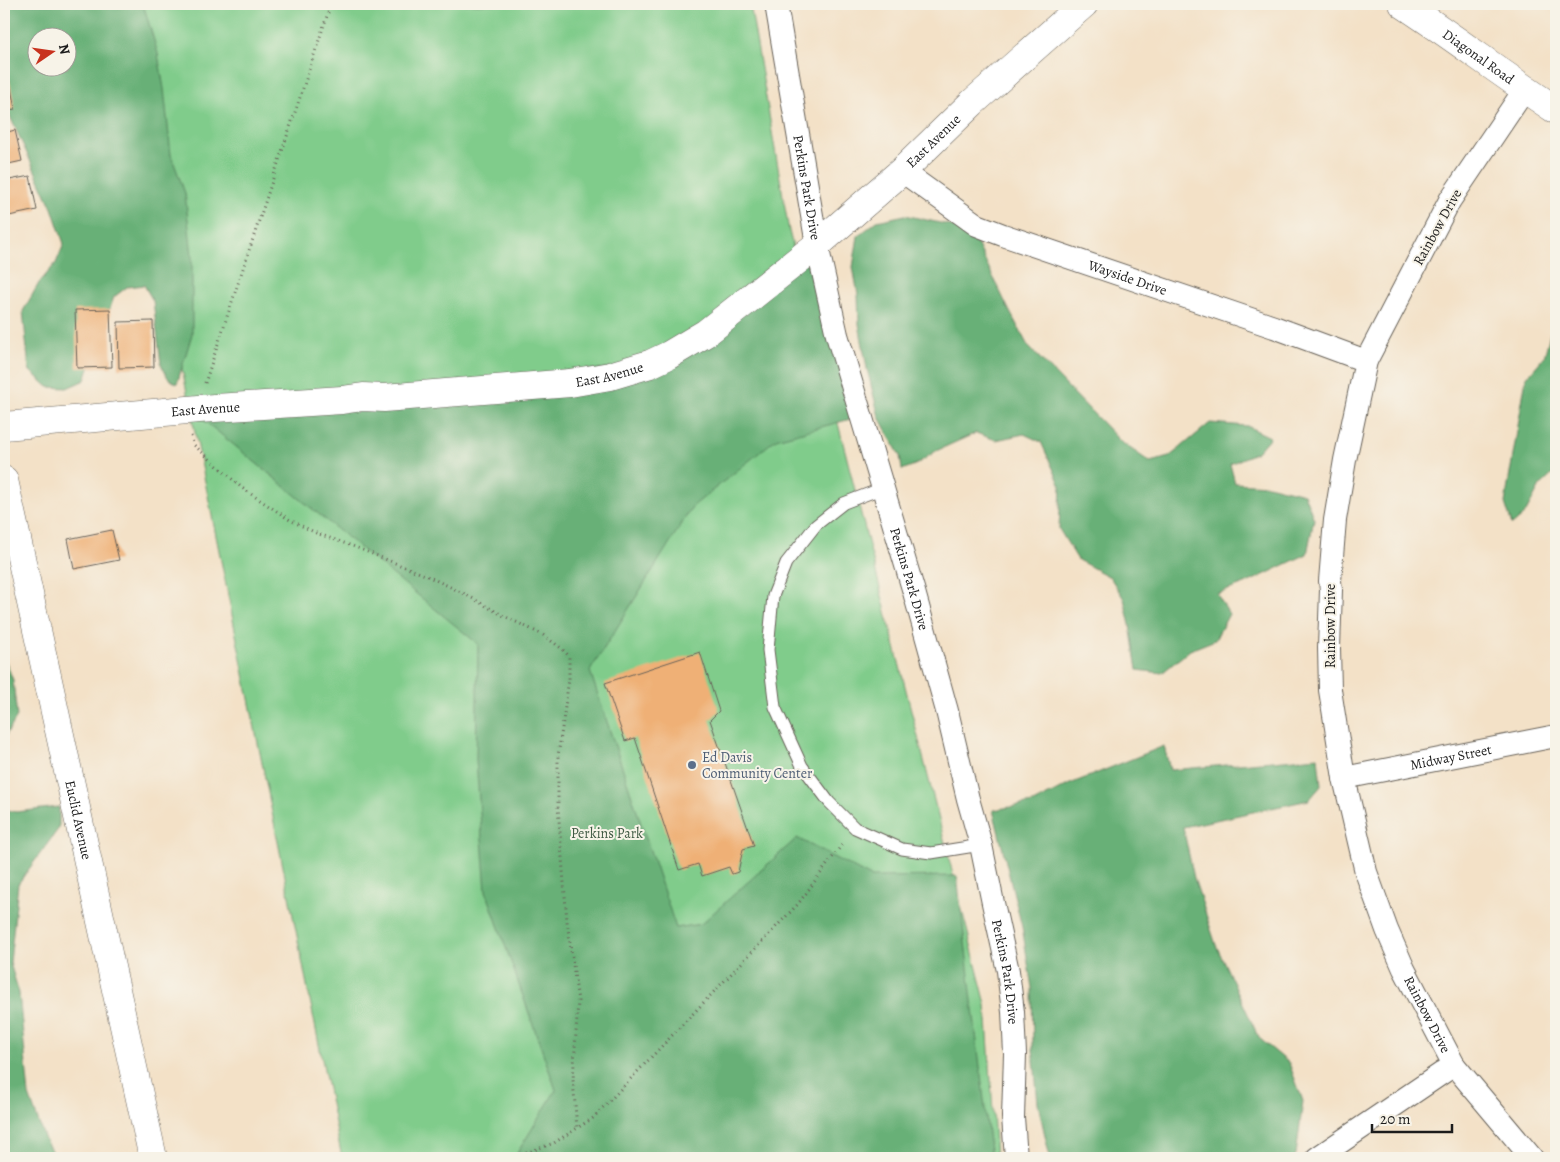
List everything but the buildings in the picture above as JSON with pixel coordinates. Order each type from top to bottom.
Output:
[{"type":"street","name":"Perkins Park Drive","points":[[776,4],[817,245],[837,335],[942,692],[981,845],[1008,972],[1013,1012],[1015,1054],[1013,1117],[1016,1158]]},
{"type":"street","name":"East Avenue","points":[[4,426],[198,409],[363,397],[384,398],[550,385],[610,376],[656,361],[706,333],[817,245],[902,171],[972,103],[1084,4]]},
{"type":"street","name":"Diagonal Road","points":[[1403,4],[1556,110]]},
{"type":"street","name":"Rainbow Drive","points":[[1525,90],[1450,200],[1366,361],[1345,460],[1335,520],[1330,581],[1329,648],[1330,690],[1344,778],[1366,872],[1387,930],[1404,969],[1454,1065],[1532,1158]]},
{"type":"street","name":"Wayside Drive","points":[[902,171],[977,225],[1003,236],[1274,327],[1366,361]]},
{"type":"street","name":"Euclid Avenue","points":[[4,480],[154,1158]]},
{"type":"street","name":"Midway Street","points":[[1344,778],[1556,736]]},
{"type":"street","points":[[1317,1158],[1454,1065]]},
{"type":"lane","points":[[883,488],[844,504],[816,525],[786,563],[773,596],[768,650],[774,707],[802,766],[829,802],[855,828],[902,849],[930,853],[981,845]]},
{"type":"path","points":[[331,4],[206,379],[198,409],[190,428],[191,437],[194,445],[242,488],[290,520],[316,533],[425,575],[463,593],[542,635],[569,656],[569,679],[558,756],[558,808],[567,920],[578,1001],[573,1080],[577,1128]]},
{"type":"path","points":[[512,1158],[554,1143],[593,1118],[798,904],[855,828]]},
{"type":"green space","points":[[4,4],[145,4],[144,7],[158,54],[171,155],[185,193],[192,256],[192,334],[177,384],[168,378],[161,364],[153,301],[144,285],[127,287],[114,297],[85,380],[67,388],[48,387],[29,370],[23,311],[39,283],[56,263],[64,244],[52,208],[7,110],[4,97]]},
{"type":"green space","name":"Perkins Park","points":[[98,4],[750,4],[789,231],[986,1004],[996,1158],[342,1158],[183,373]]},
{"type":"green space","points":[[905,215],[949,225],[972,233],[1028,346],[1121,442],[1150,462],[1169,457],[1210,423],[1247,426],[1270,437],[1257,452],[1230,464],[1235,483],[1268,485],[1304,494],[1314,519],[1307,554],[1245,584],[1217,594],[1229,614],[1215,640],[1190,650],[1162,673],[1137,670],[1124,599],[1110,577],[1078,560],[1059,529],[1061,486],[1041,442],[1024,434],[996,440],[976,433],[936,451],[917,464],[902,470],[900,456],[879,417],[867,369],[859,324],[858,295],[853,267],[858,236],[877,221]]},
{"type":"green space","points":[[817,245],[862,416],[776,439],[692,507],[590,671],[676,928],[701,924],[797,838],[871,877],[957,876],[991,1158],[514,1158],[556,1090],[486,891],[476,760],[478,644],[191,410],[650,364]]},
{"type":"green space","points":[[1556,316],[1556,471],[1540,486],[1525,514],[1512,525],[1505,503],[1526,378],[1544,357]]},
{"type":"green space","points":[[4,657],[13,680],[17,717],[4,738]]},
{"type":"green space","points":[[1164,746],[1170,770],[1318,757],[1321,786],[1309,800],[1183,827],[1194,878],[1216,945],[1259,1038],[1289,1063],[1303,1101],[1296,1155],[1293,1158],[1050,1158],[1038,1104],[1033,1049],[1032,988],[1022,927],[993,810],[1033,803],[1070,784]]},
{"type":"green space","points":[[59,807],[59,828],[18,884],[10,963],[19,993],[29,1095],[45,1140],[56,1158],[4,1158],[4,809],[16,812]]},
{"type":"place","name":"Ed Davis Community Center","points":[[692,765]]}]
